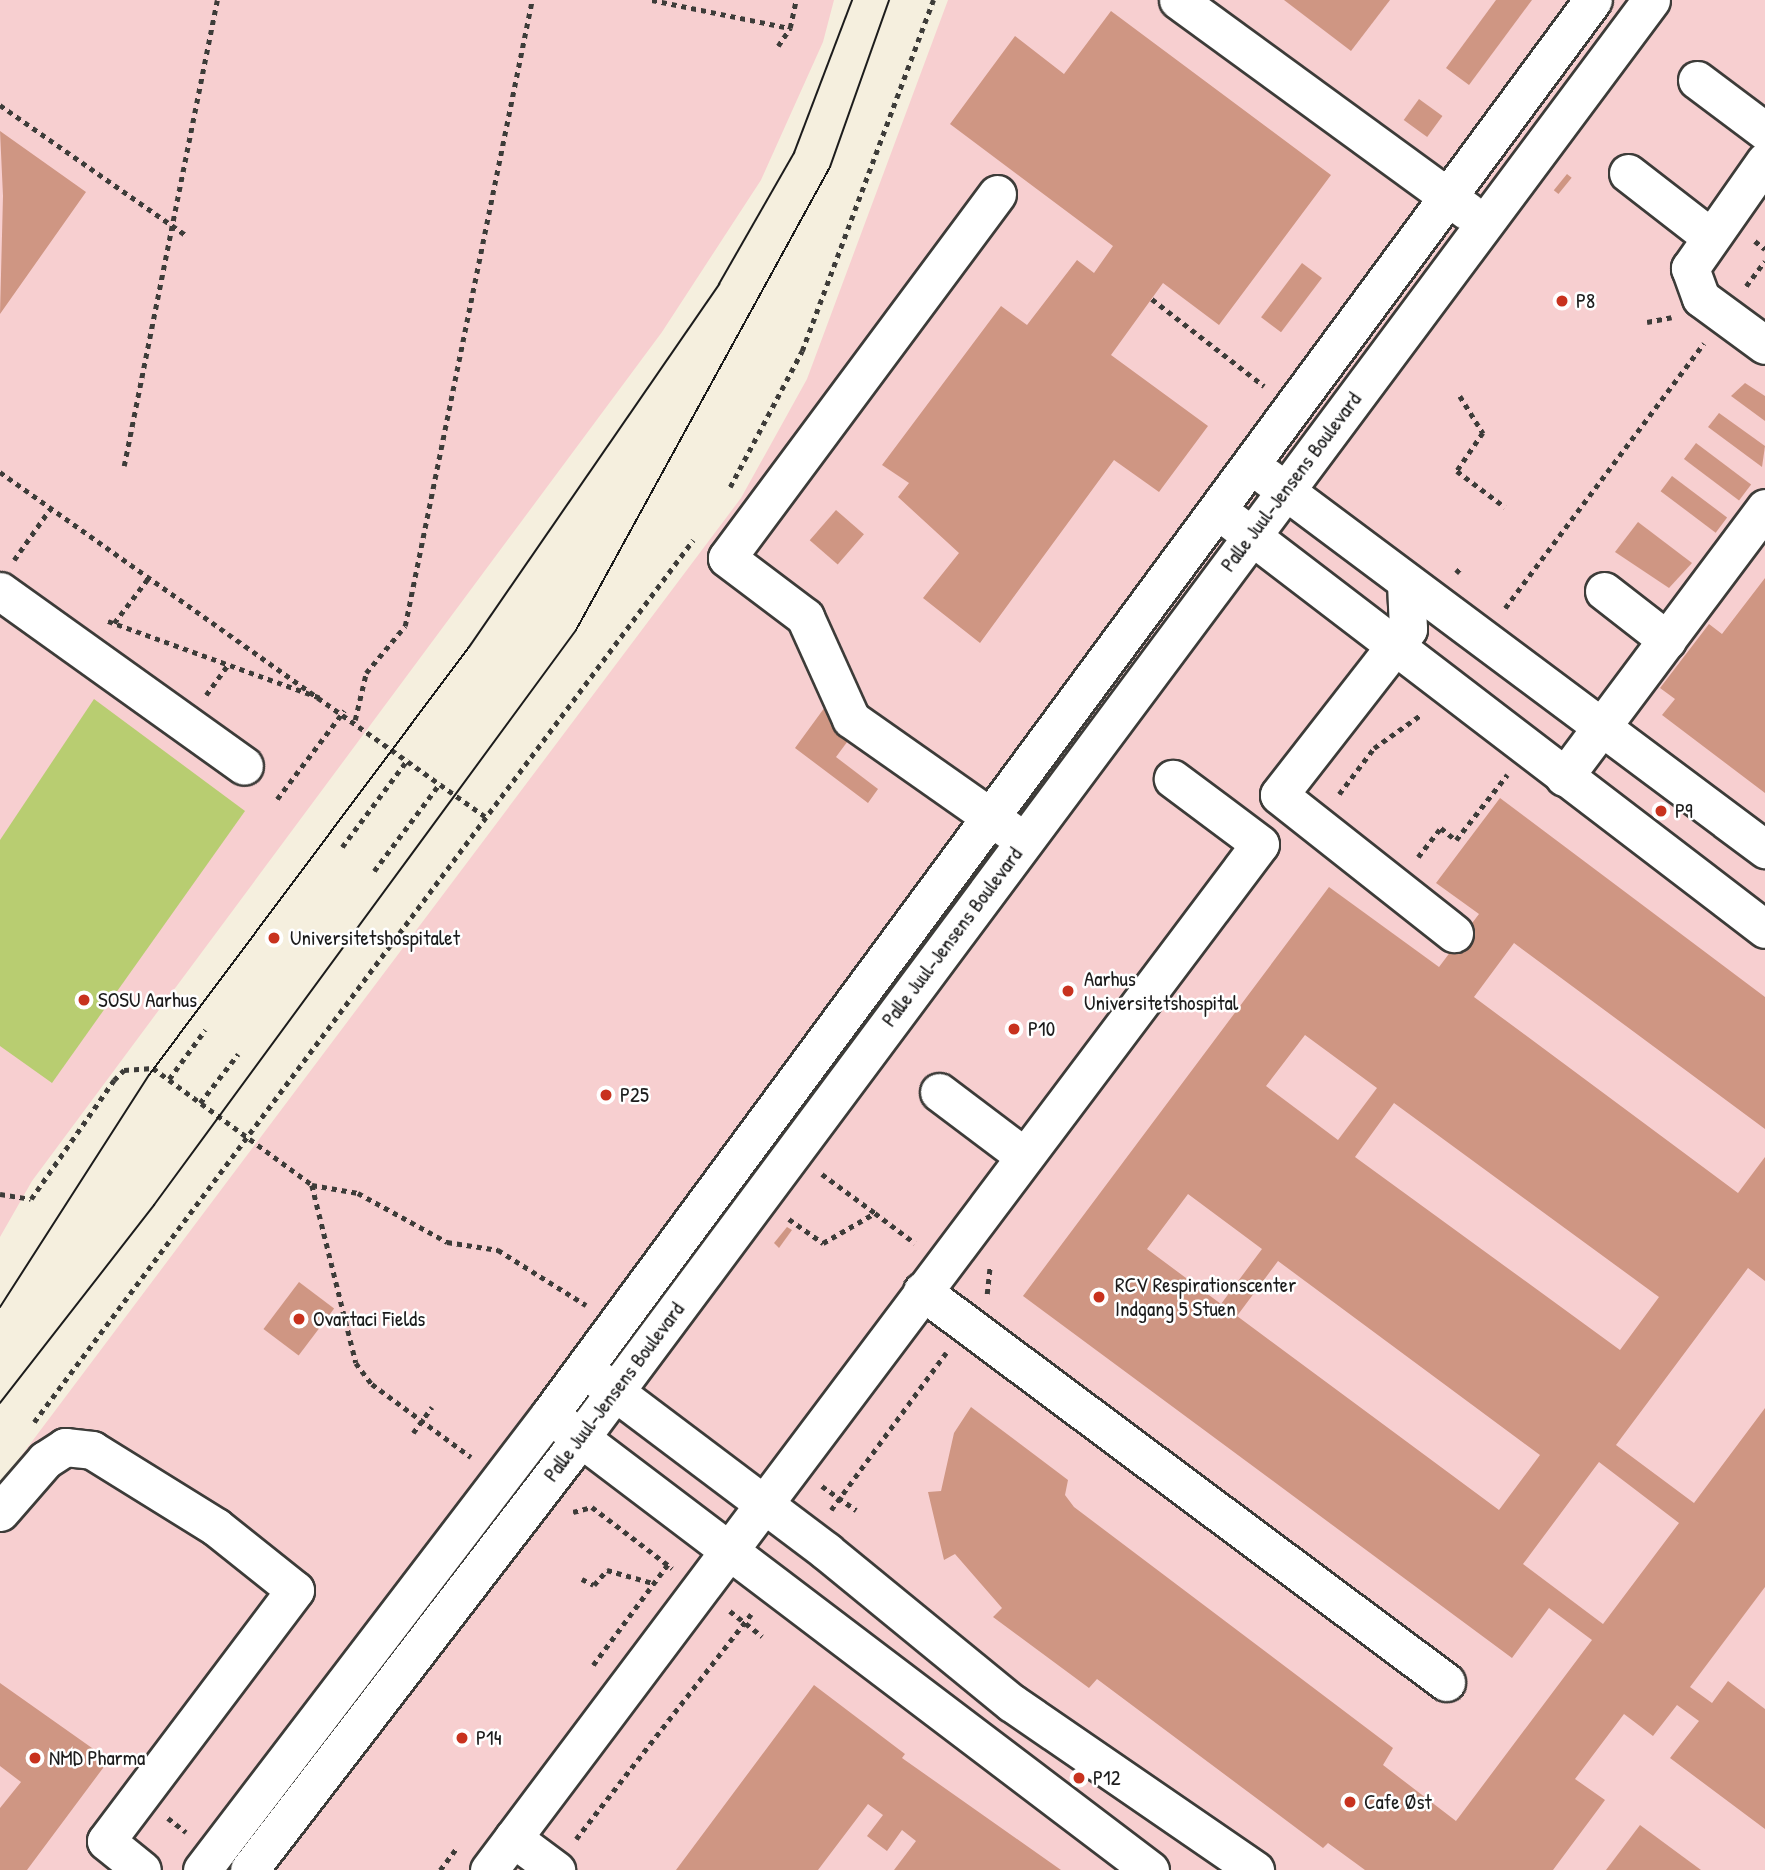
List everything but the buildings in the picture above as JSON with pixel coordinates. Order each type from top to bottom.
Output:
[{"type":"street","points":[[1178,0],[1485,223]]},
{"type":"street","name":"Palle Juul-Jensens Boulevard","points":[[202,1870],[550,1414],[989,815],[1449,198],[1593,0]]},
{"type":"street","points":[[1591,79],[1631,0]]},
{"type":"street","name":"Palle Juul-Jensens Boulevard","points":[[249,1870],[580,1438],[1651,0]]},
{"type":"street","points":[[1697,80],[1765,131]]},
{"type":"street","points":[[1765,161],[1708,234],[1690,268],[1693,284],[1725,315],[1765,345]]},
{"type":"street","points":[[1628,173],[1708,234]]},
{"type":"street","points":[[997,194],[727,558],[805,617],[851,719],[1024,841]]},
{"type":"street","points":[[1251,464],[1406,583],[1765,849]]},
{"type":"street","points":[[1564,777],[1765,508]]},
{"type":"street","points":[[1217,510],[1453,694],[1765,929]]},
{"type":"street","points":[[3,581],[244,766]]},
{"type":"street","points":[[1406,583],[1408,629],[1279,795],[1454,933]]},
{"type":"street","points":[[1604,591],[1667,640]]},
{"type":"street","points":[[489,1870],[730,1555],[922,1291],[1260,844],[1173,779]]},
{"type":"street","points":[[939,1092],[1024,1156]]},
{"type":"street","points":[[922,1291],[968,1322],[1446,1682]]},
{"type":"street","points":[[583,1368],[810,1539],[1012,1703],[1255,1870]]},
{"type":"street","points":[[550,1414],[730,1555],[1150,1870]]},
{"type":"street","points":[[0,1512],[55,1454],[65,1447],[92,1450],[216,1527],[295,1590],[106,1842],[142,1870]]},
{"type":"street","points":[[513,1838],[555,1869]]},
{"type":"path","points":[[124,466],[217,0]]},
{"type":"path","points":[[355,720],[366,673],[405,625],[532,0]]},
{"type":"path","points":[[652,0],[790,28]]},
{"type":"path","points":[[778,46],[790,28],[796,0]]},
{"type":"path","points":[[727,492],[802,351],[933,0]]},
{"type":"path","points":[[0,105],[186,235]]},
{"type":"path","points":[[1490,644],[1765,261]]},
{"type":"path","points":[[1152,299],[1293,408]]},
{"type":"path","points":[[1460,396],[1483,433],[1457,471],[1506,508]]},
{"type":"path","points":[[0,472],[344,711],[486,817]]},
{"type":"path","points":[[3,581],[50,509]]},
{"type":"path","points":[[25,1434],[698,532]]},
{"type":"path","points":[[115,623],[150,576]]},
{"type":"path","points":[[102,619],[331,702]]},
{"type":"path","points":[[1316,824],[1374,748],[1453,694]]},
{"type":"path","points":[[277,799],[344,711]]},
{"type":"path","points":[[1395,886],[1441,828],[1456,840],[1527,750]]},
{"type":"path","points":[[342,847],[408,759]]},
{"type":"path","points":[[374,871],[440,783]]},
{"type":"path","points":[[169,1079],[205,1030]]},
{"type":"path","points":[[200,1103],[237,1054]]},
{"type":"path","points":[[1,1195],[31,1199],[124,1070],[141,1065],[169,1079],[248,1134],[312,1185],[358,1193],[447,1242],[498,1250],[616,1322]]},
{"type":"path","points":[[312,1185],[356,1363],[372,1384],[424,1418],[500,1479]]},
{"type":"path","points":[[810,1539],[986,1297],[991,1259]]},
{"type":"path","points":[[413,1433],[432,1407]]},
{"type":"path","points":[[794,1464],[856,1510]]},
{"type":"path","points":[[531,1503],[560,1526],[574,1510],[592,1507],[762,1636]]},
{"type":"path","points":[[582,1579],[594,1585],[607,1570],[653,1583]]},
{"type":"path","points":[[555,1869],[773,1587]]},
{"type":"shaded area","points":[[0,0],[834,0],[823,42],[761,180],[662,332],[32,1181],[0,1237]]},
{"type":"shaded area","name":"Aarhus Universitetshospital","points":[[948,0],[1765,0],[1765,1870],[0,1870],[0,1484],[741,498],[807,379]]},
{"type":"green space","points":[[94,699],[245,811],[52,1083],[0,1046],[0,840]]},
{"type":"tram line","points":[[0,1307],[149,1075],[469,647],[719,284],[794,153],[852,0]]},
{"type":"tram line","points":[[0,1403],[154,1205],[576,630],[830,167],[889,0]]},
{"type":"place","name":"P8","points":[[1562,301]]},
{"type":"place","name":"P9","points":[[1661,811]]},
{"type":"place","name":"Universitetshospitalet","points":[[274,938]]},
{"type":"place","name":"Aarhus Universitetshospital","points":[[1068,991]]},
{"type":"place","name":"SOSU Aarhus","points":[[84,1000]]},
{"type":"place","name":"P10","points":[[1014,1029]]},
{"type":"place","name":"P25","points":[[606,1095]]},
{"type":"place","name":"RCV Respirationscenter Indgang 5 Stuen","points":[[1099,1297]]},
{"type":"place","name":"Ovartaci Fields","points":[[299,1319]]},
{"type":"place","name":"P14","points":[[462,1738]]},
{"type":"place","name":"NMD Pharma","points":[[35,1758]]},
{"type":"place","name":"P12","points":[[1079,1778]]},
{"type":"place","name":"Cafe Øst","points":[[1350,1802]]}]
